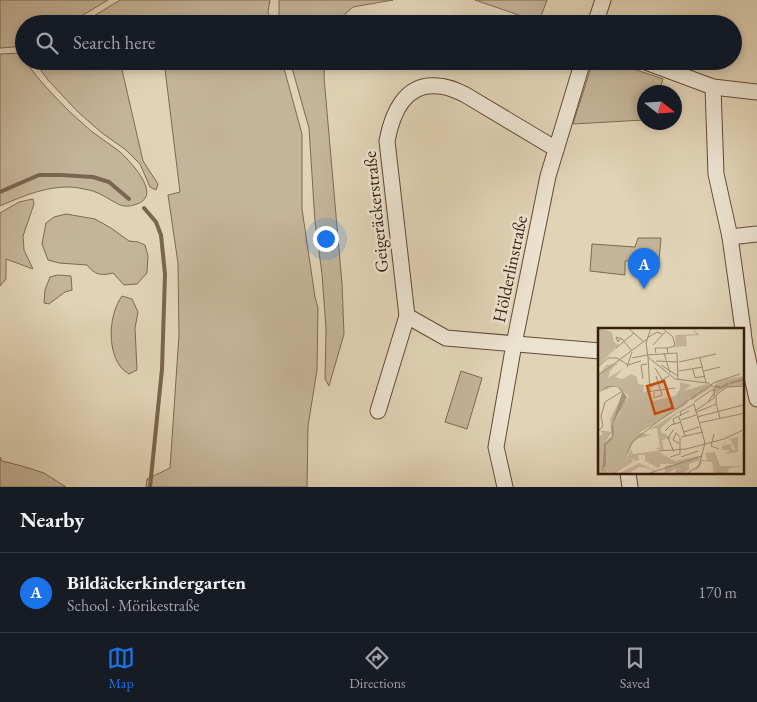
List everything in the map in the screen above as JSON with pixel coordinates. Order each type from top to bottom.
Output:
[{"type":"street","points":[[598,15],[603,0]]},
{"type":"street","name":"Hölderlinstraße","points":[[505,487],[496,447],[514,344],[548,176],[580,70]]},
{"type":"street","points":[[667,70],[713,87],[757,92]]},
{"type":"street","name":"Geigeräckerstraße","points":[[378,412],[407,316],[387,141],[394,113],[404,99],[413,91],[425,86],[437,85],[464,94],[556,149]]},
{"type":"street","points":[[713,87],[716,174],[730,237],[757,400]]},
{"type":"street","points":[[730,237],[757,234]]},
{"type":"street","points":[[407,316],[446,338],[598,351]]},
{"type":"street","points":[[628,474],[630,487]]},
{"type":"shaded area","points":[[0,0],[108,0],[83,15],[15,15],[15,47],[0,48]]},
{"type":"shaded area","points":[[120,0],[270,0],[269,15],[96,15]]},
{"type":"shaded area","points":[[279,0],[393,0],[353,7],[345,15],[279,15]]},
{"type":"shaded area","points":[[475,0],[547,0],[542,15],[519,15]]},
{"type":"shaded area","points":[[15,53],[15,70],[32,70],[71,113],[130,162],[146,186],[147,193],[144,200],[131,206],[123,206],[93,191],[63,187],[30,194],[0,206],[0,54]]},
{"type":"shaded area","points":[[41,70],[122,70],[143,161],[158,184],[156,190],[150,187],[140,164],[126,150],[102,133],[78,112]]},
{"type":"shaded area","points":[[165,70],[284,70],[302,134],[302,209],[318,308],[317,370],[308,426],[307,487],[146,487],[147,479],[170,468],[179,335],[178,263],[168,195],[180,192]]},
{"type":"shaded area","points":[[293,70],[324,70],[342,284],[344,334],[329,386],[325,379],[326,329],[322,274],[315,222],[309,128]]},
{"type":"shaded area","points":[[590,70],[636,70],[663,79],[661,85],[637,85],[637,120],[573,124]]},
{"type":"shaded area","points":[[33,199],[34,204],[23,236],[24,250],[33,269],[6,259],[6,279],[0,286],[0,213],[19,202]]},
{"type":"shaded area","points":[[66,214],[95,219],[129,241],[145,245],[148,256],[147,273],[137,284],[124,285],[113,273],[98,274],[87,265],[59,263],[48,260],[42,244],[46,223],[54,217]]},
{"type":"shaded area","points":[[638,238],[661,238],[659,260],[625,261],[625,275],[590,271],[592,244],[635,247]]},
{"type":"shaded area","points":[[58,275],[71,276],[72,290],[65,292],[49,304],[44,303],[45,290],[50,277]]},
{"type":"shaded area","points":[[122,296],[132,299],[138,312],[135,328],[137,370],[129,374],[116,359],[111,341],[114,312]]},
{"type":"shaded area","points":[[461,371],[482,378],[467,429],[445,422]]},
{"type":"shaded area","points":[[0,457],[2,461],[44,473],[66,487],[0,487]]},
{"type":"waterway","points":[[0,192],[39,175],[61,175],[93,177],[109,182],[129,199]]},
{"type":"waterway","points":[[144,208],[156,222],[161,235],[165,274],[162,369],[150,487]]},
{"type":"place","name":"Bildäckerkindergarten","points":[[644,289]]}]
